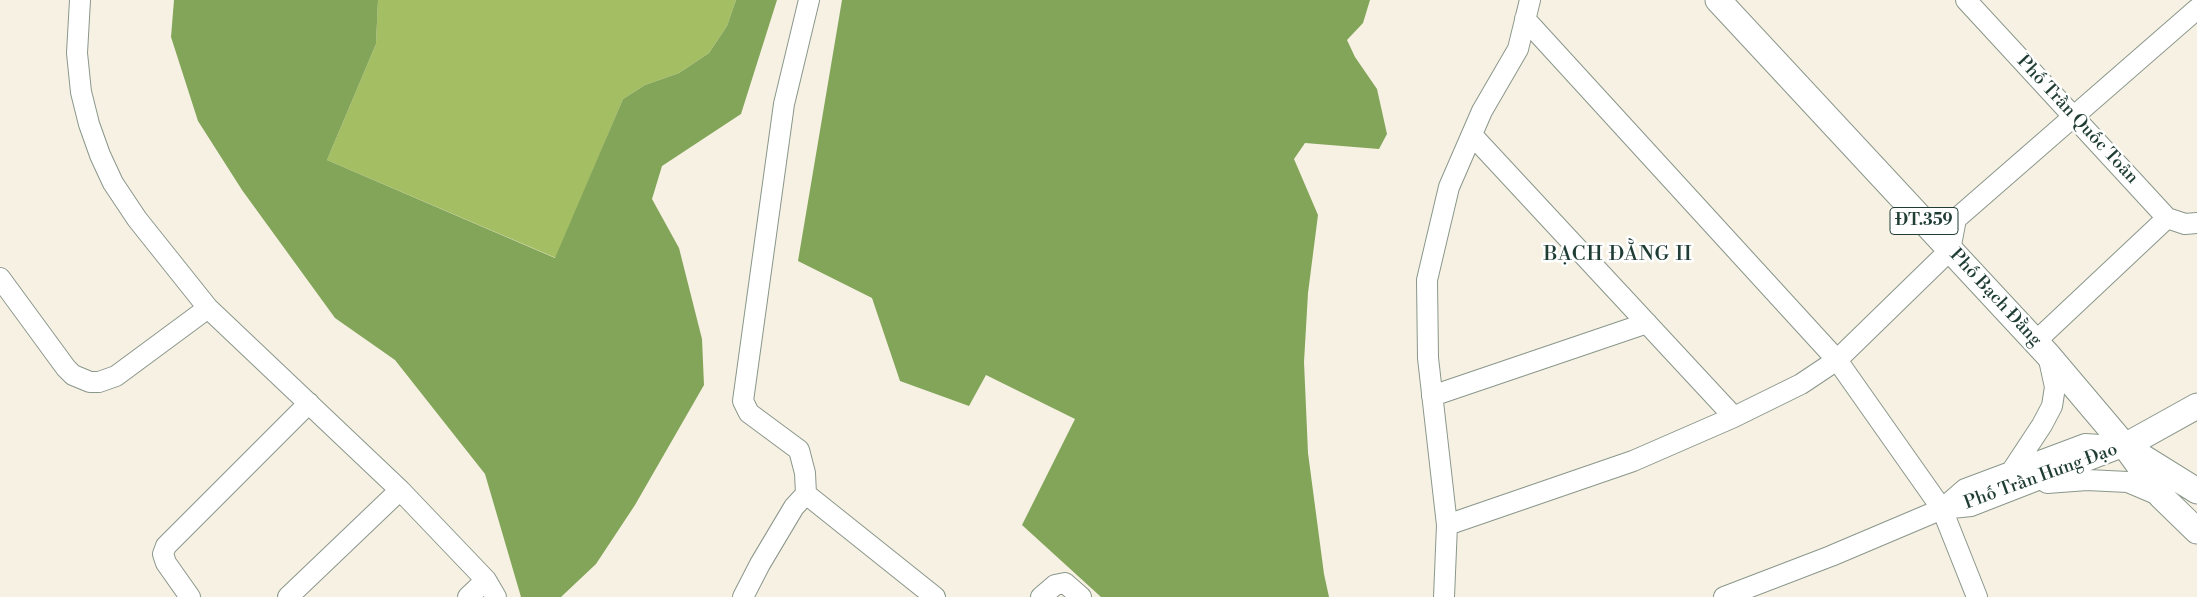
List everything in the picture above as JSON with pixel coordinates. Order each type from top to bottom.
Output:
[{"type":"main road","name":"Phố Bạch Đằng","points":[[1718,0],[2041,348],[2125,446]]},
{"type":"main road","points":[[2125,446],[2197,406]]},
{"type":"main road","name":"ĐT.359","points":[[2125,446],[2197,491]]},
{"type":"main road","name":"ĐT.359","points":[[2125,446],[2160,496],[2197,531]]},
{"type":"street","points":[[80,0],[77,53],[81,92],[89,124],[100,155],[113,182],[137,219],[208,308],[400,490],[491,589],[468,597]]},
{"type":"street","points":[[743,597],[794,507],[806,494],[805,473],[800,450],[749,413],[743,401],[784,104],[809,0]]},
{"type":"street","points":[[1444,597],[1447,525],[1428,358],[1427,280],[1449,186],[1482,111],[1518,49],[1530,0]]},
{"type":"street","name":"Phố Trần Quốc Toản","points":[[1966,0],[2167,218]]},
{"type":"street","points":[[1447,525],[1633,461],[1734,417],[1801,384],[1837,360],[1950,250],[1956,219],[2197,9]]},
{"type":"street","points":[[1525,19],[1837,360],[1942,509],[1977,597]]},
{"type":"street","points":[[1472,135],[1734,417]]},
{"type":"street","points":[[2160,496],[2128,482],[2017,479],[2052,406],[2055,387],[2041,348],[2167,218],[2185,224],[2197,223]]},
{"type":"street","points":[[0,278],[66,368],[73,375],[90,382],[99,382],[116,376],[208,308]]},
{"type":"street","points":[[1432,396],[1646,323]]},
{"type":"street","points":[[190,597],[166,563],[163,554],[166,546],[309,403]]},
{"type":"street","name":"Phố Trần Hưng Đạo","points":[[1724,597],[1831,556],[1942,509],[1965,489],[2017,479],[2085,444],[2125,446]]},
{"type":"street","points":[[288,597],[400,490]]},
{"type":"street","points":[[806,494],[935,597]]},
{"type":"street","points":[[1041,597],[1055,585],[1065,583],[1081,597]]},
{"type":"green space","points":[[174,0],[378,0],[376,44],[327,160],[555,258],[623,99],[645,85],[679,73],[709,53],[727,26],[736,0],[777,0],[741,114],[662,166],[652,199],[679,248],[702,339],[704,385],[635,505],[596,564],[561,597],[521,597],[485,474],[395,360],[335,318],[242,190],[198,121],[171,37]]},
{"type":"green space","points":[[378,0],[736,0],[727,26],[709,53],[679,73],[645,85],[623,99],[556,258],[327,160],[376,44]]},
{"type":"green space","points":[[842,0],[1370,0],[1363,23],[1347,40],[1355,57],[1377,89],[1387,134],[1379,149],[1305,143],[1294,159],[1318,215],[1308,293],[1304,362],[1308,453],[1324,574],[1329,597],[1101,597],[1022,525],[1075,419],[986,375],[969,406],[900,381],[872,298],[798,261]]},
{"type":"district","name":"BẠCH ĐẰNG II","points":[[1618,255]]}]
